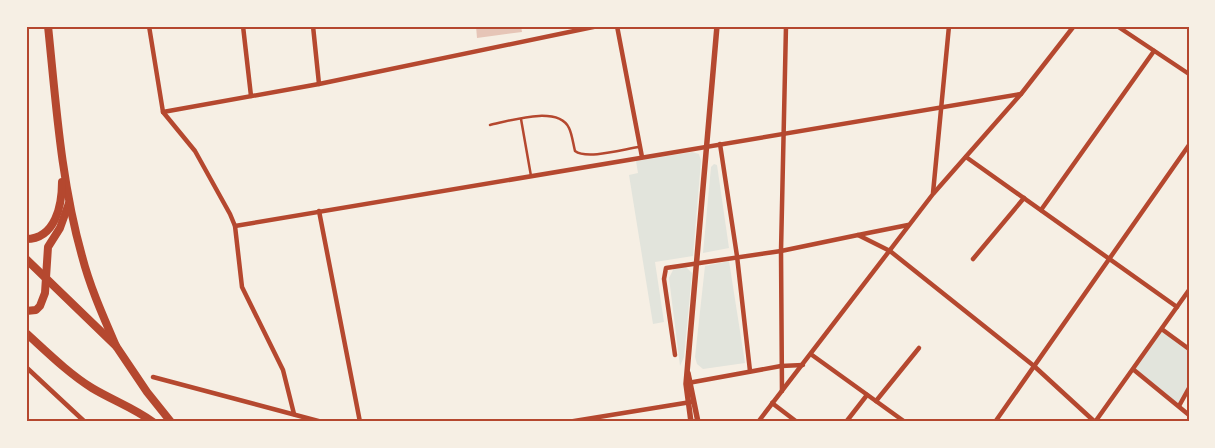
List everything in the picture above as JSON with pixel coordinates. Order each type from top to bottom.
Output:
[{"type":"highway","points":[[48,26],[62,160],[70,200],[84,264],[116,346]]},
{"type":"highway","points":[[26,239],[39,236],[46,231],[58,215],[62,192],[62,160]]},
{"type":"highway","points":[[26,311],[36,310],[40,306],[45,293],[48,247],[66,215],[70,200]]},
{"type":"highway","points":[[26,260],[46,277],[116,346],[147,392],[171,422]]},
{"type":"highway","points":[[26,333],[70,372],[93,388],[132,408],[153,422]]},
{"type":"street","points":[[149,26],[163,112],[200,158],[235,226],[242,287],[283,370],[294,414]]},
{"type":"street","points":[[243,26],[251,96]]},
{"type":"street","points":[[312,26],[320,84]]},
{"type":"street","points":[[163,112],[320,84],[598,26]]},
{"type":"street","points":[[617,26],[642,157]]},
{"type":"street","points":[[691,422],[688,403],[688,372],[717,26]]},
{"type":"street","points":[[782,391],[782,134],[786,26]]},
{"type":"street","points":[[933,194],[949,26]]},
{"type":"street","points":[[758,422],[812,355],[933,194],[1021,94],[1074,26]]},
{"type":"street","points":[[1116,26],[1189,74]]},
{"type":"street","points":[[1041,210],[1154,51]]},
{"type":"street","points":[[235,226],[1021,94]]},
{"type":"street","points":[[720,144],[737,256],[750,371]]},
{"type":"street","points":[[995,422],[1189,145]]},
{"type":"street","points":[[966,157],[1177,307]]},
{"type":"street","points":[[973,259],[1024,198]]},
{"type":"street","points":[[319,211],[360,422]]},
{"type":"street","points":[[675,356],[664,279],[665,270],[669,267],[781,251],[909,225]]},
{"type":"street","points":[[858,235],[890,251],[1034,366],[1095,422],[1163,330],[1189,290]]},
{"type":"street","points":[[1163,330],[1189,349]]},
{"type":"street","points":[[876,401],[919,348]]},
{"type":"street","points":[[812,355],[905,422]]},
{"type":"street","points":[[689,383],[781,366],[803,365]]},
{"type":"street","points":[[26,367],[85,422]]},
{"type":"street","points":[[1134,370],[1189,415]]},
{"type":"street","points":[[153,377],[322,422]]},
{"type":"street","points":[[689,383],[695,401],[698,422]]},
{"type":"street","points":[[1179,406],[1189,388]]},
{"type":"street","points":[[846,422],[868,395]]},
{"type":"street","points":[[568,422],[695,401]]},
{"type":"street","points":[[772,404],[797,422]]},
{"type":"lane","points":[[490,124],[549,116],[563,120],[569,127],[575,151],[579,154],[594,154],[640,147]]},
{"type":"lane","points":[[521,119],[531,176]]},
{"type":"shaded area","points":[[692,152],[699,154],[701,161],[693,256],[655,262],[664,322],[653,324],[629,175],[638,173],[636,161]]},
{"type":"shaded area","points":[[714,164],[717,165],[729,248],[703,253],[711,167]]},
{"type":"shaded area","points":[[729,261],[745,363],[703,369],[697,364],[695,357],[705,266]]},
{"type":"shaded area","points":[[685,266],[692,273],[684,357],[680,366],[669,278],[674,268]]},
{"type":"shaded area","points":[[1163,330],[1189,349],[1189,388],[1179,406],[1134,370]]},
{"type":"building","points":[[476,26],[521,26],[522,32],[477,38]]}]
